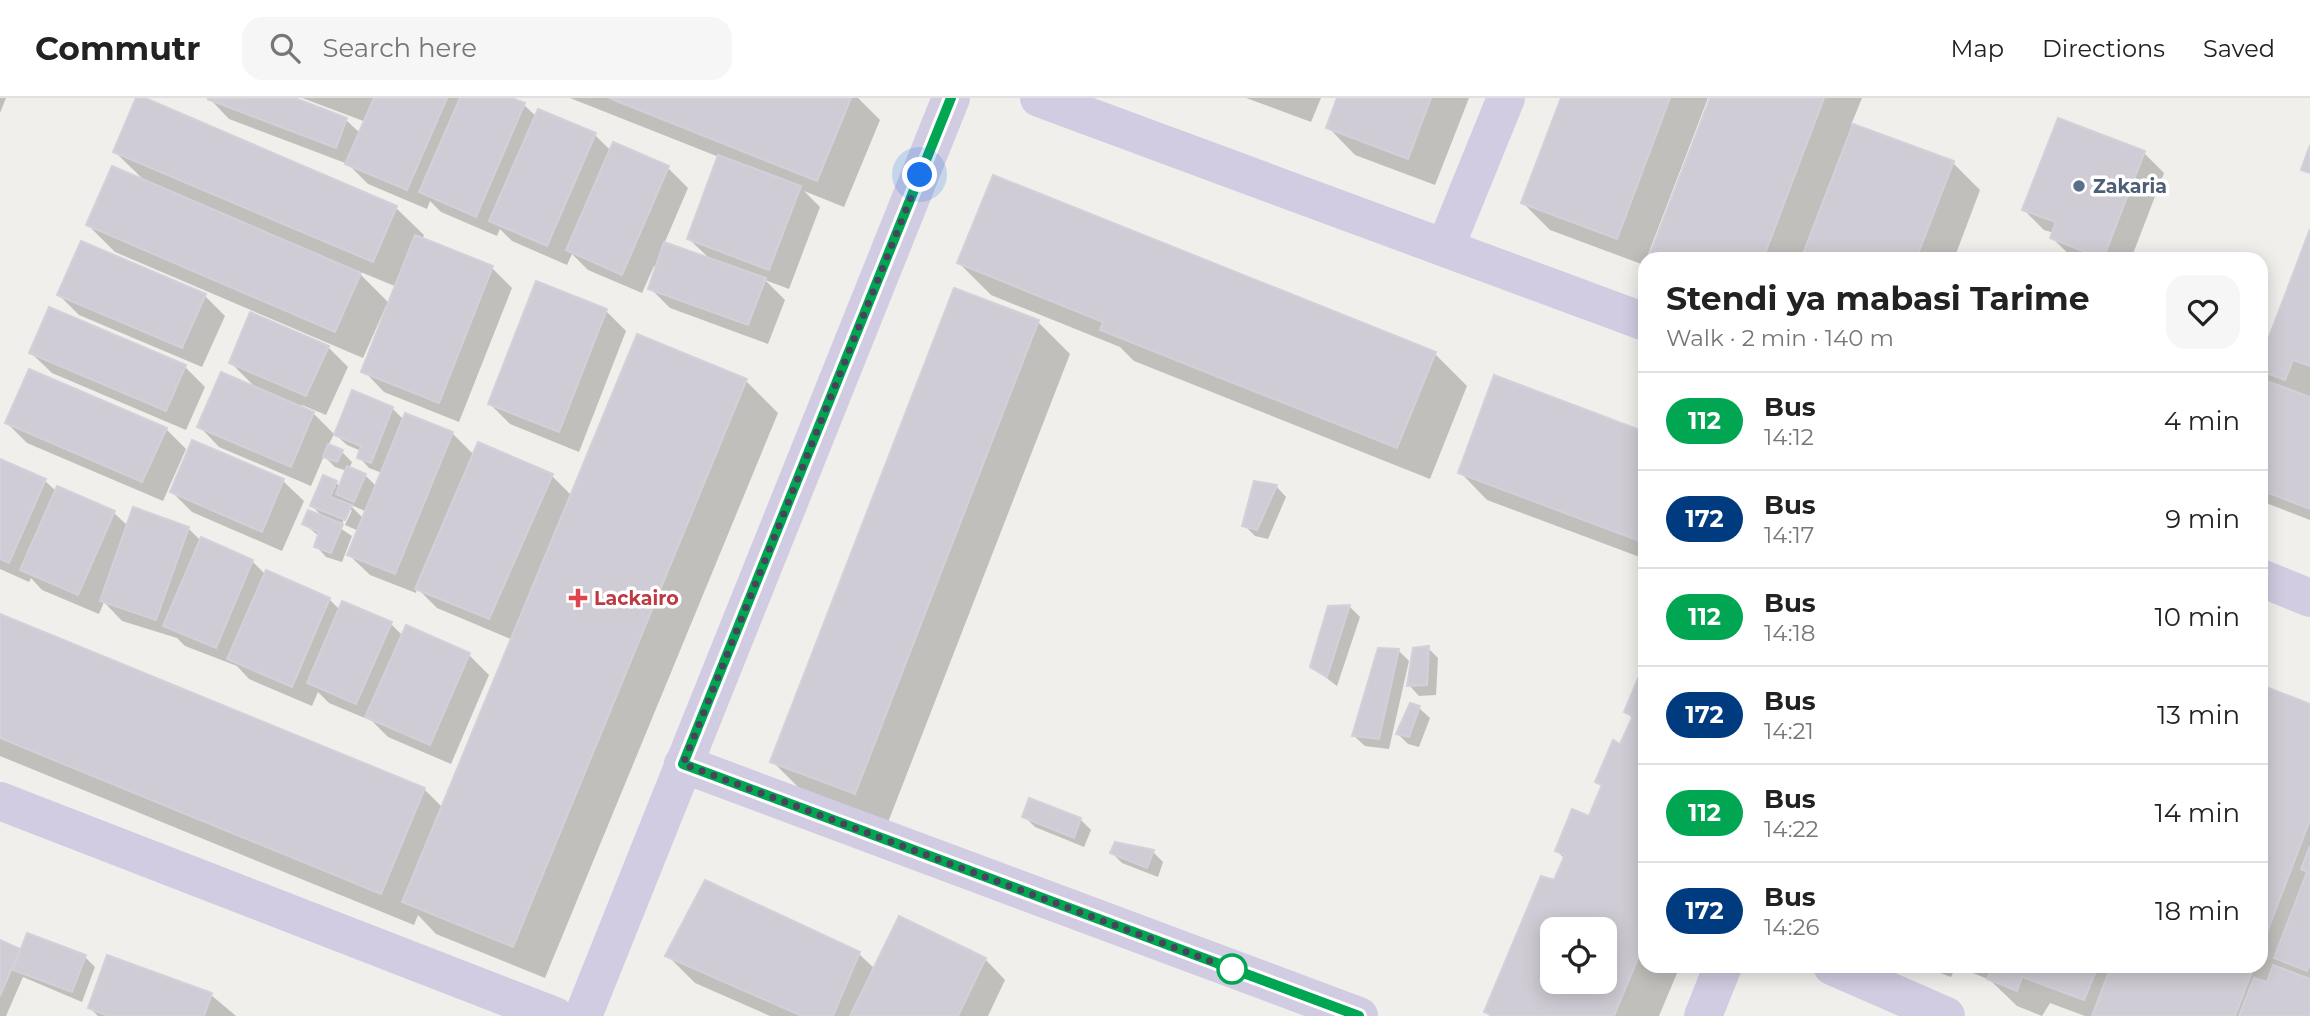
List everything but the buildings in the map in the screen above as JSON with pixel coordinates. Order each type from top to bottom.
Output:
[{"type":"street","points":[[583,1016],[951,98]]},
{"type":"street","points":[[1039,98],[1638,318]]},
{"type":"street","points":[[1444,248],[1506,98]]},
{"type":"street","points":[[2268,581],[2310,598]]},
{"type":"street","points":[[683,764],[1359,1016]]},
{"type":"street","points":[[0,801],[555,1016]]},
{"type":"street","points":[[1703,1016],[1720,973]]},
{"type":"street","points":[[1848,973],[1946,1016]]},
{"type":"bus line","name":"112","points":[[951,98],[683,764],[1359,1016]]},
{"type":"place","name":"Zakaria","points":[[2079,186]]},
{"type":"place","name":"Lackairo","points":[[578,598]]},
{"type":"route","points":[[920,175],[683,764],[1232,969]]}]
